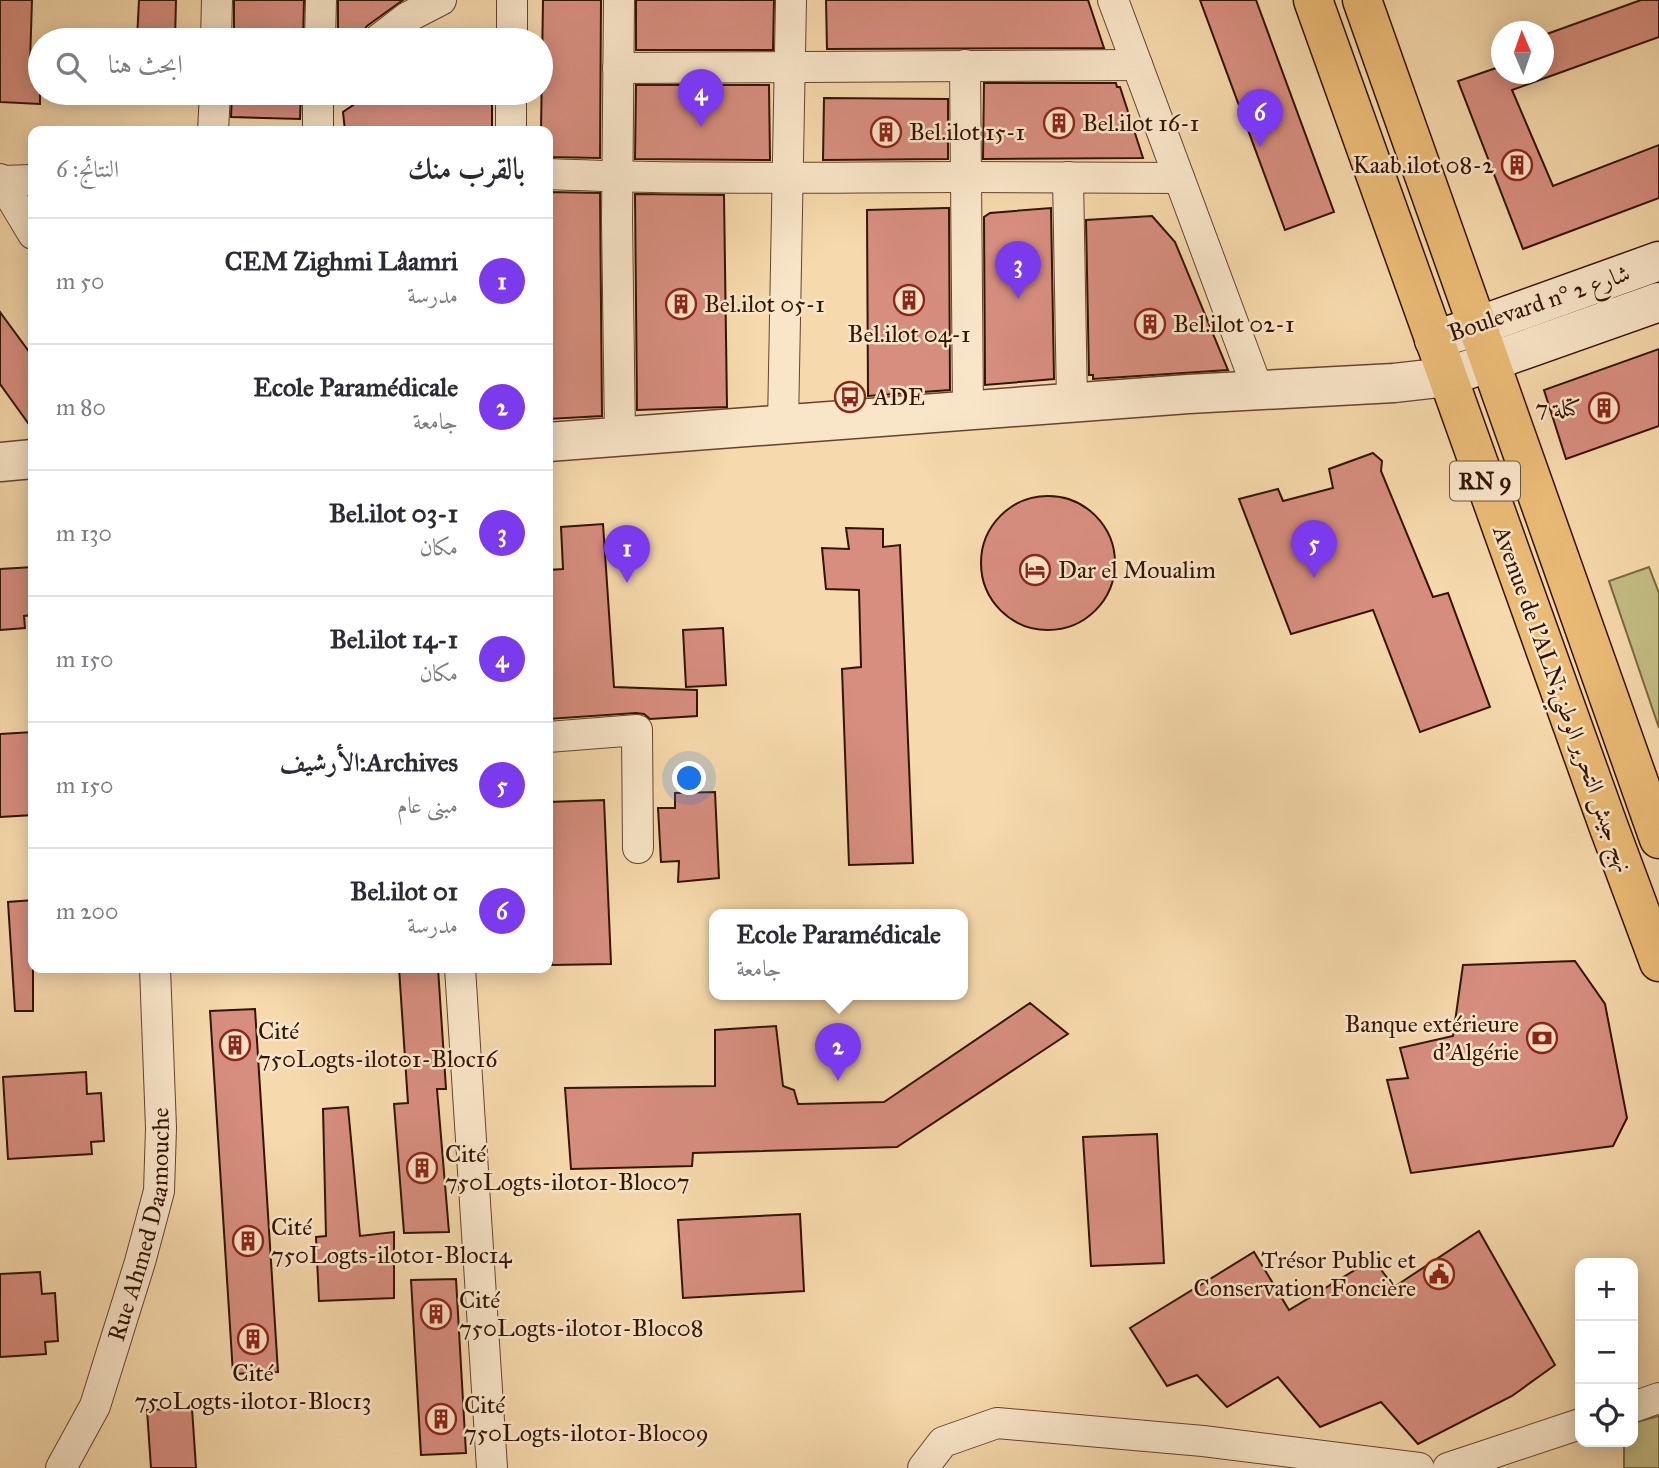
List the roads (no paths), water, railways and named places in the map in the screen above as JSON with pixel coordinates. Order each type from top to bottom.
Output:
[{"type":"main road","name":"Avenue de l'ALN;نهج جيش التحرير الوطني","points":[[1313,0],[1659,962]]},
{"type":"main road","name":"Avenue de l'ALN;نهج جيش التحرير الوطني","points":[[1362,0],[1659,839]]},
{"type":"street","points":[[216,28],[217,0]]},
{"type":"street","points":[[320,28],[321,0]]},
{"type":"street","points":[[390,28],[409,8],[441,0]]},
{"type":"street","points":[[512,0],[512,28]]},
{"type":"street","points":[[619,0],[617,177],[621,436]]},
{"type":"street","points":[[783,424],[791,0]]},
{"type":"street","points":[[1113,0],[1258,390]]},
{"type":"street","points":[[965,65],[968,410]]},
{"type":"street","points":[[618,68],[1137,65]]},
{"type":"street","points":[[213,126],[214,105]]},
{"type":"street","points":[[318,105],[318,126]]},
{"type":"street","points":[[511,105],[511,126]]},
{"type":"street","points":[[553,174],[788,179],[1179,178]]},
{"type":"street","points":[[1068,177],[1072,402]]},
{"type":"street","points":[[1,180],[28,180]]},
{"type":"street","points":[[1,180],[28,226]]},
{"type":"street","name":"Boulevard n° شارع 2","points":[[1394,383],[1434,340],[1659,261]]},
{"type":"street","name":"Boulevard n° شارع 2","points":[[553,442],[1072,402],[1394,383],[1447,377],[1659,302]]},
{"type":"street","points":[[0,462],[28,459]]},
{"type":"street","points":[[553,737],[637,730],[638,848]]},
{"type":"street","name":"Rue Ahmed Daamouche","points":[[61,1468],[95,1406],[159,1191],[161,1128],[155,973]]},
{"type":"street","points":[[460,973],[492,1468]]},
{"type":"street","points":[[1638,1405],[1659,1398]]},
{"type":"street","points":[[84,1468],[95,1406]]},
{"type":"street","points":[[923,1468],[943,1442],[997,1423],[1203,1441],[1419,1468]]},
{"type":"street","points":[[1448,1468],[1575,1426]]},
{"type":"place","name":"Bel.ilot 16-1","points":[[1059,123]]},
{"type":"place","name":"Bel.ilot 14-1","points":[[701,127]]},
{"type":"place","name":"Bel.ilot 15-1","points":[[886,132]]},
{"type":"place","name":"Bel.ilot 01","points":[[1260,147]]},
{"type":"place","name":"Kaab.ilot 08-2","points":[[1517,165]]},
{"type":"place","name":"Bel.ilot 03-1","points":[[1018,299]]},
{"type":"place","name":"Bel.ilot 04-1","points":[[909,300]]},
{"type":"place","name":"Bel.ilot 05-1","points":[[681,304]]},
{"type":"place","name":"Bel.ilot 02-1","points":[[1150,324]]},
{"type":"place","name":"ADE","points":[[850,397]]},
{"type":"place","name":"كتلة 7","points":[[1604,408]]},
{"type":"place","name":"Dar el Moualim","points":[[1035,570]]},
{"type":"place","name":"Archives:الأرشيف","points":[[1314,578]]},
{"type":"place","name":"CEM Zighmi Lâamri","points":[[627,583]]},
{"type":"place","name":"Banque extérieure d'Algérie","points":[[1542,1038]]},
{"type":"place","name":"Cité 750Logts-ilot01-Bloc16","points":[[235,1045]]},
{"type":"place","name":"Ecole Paramédicale","points":[[838,1081]]},
{"type":"place","name":"Cité 750Logts-ilot01-Bloc07","points":[[422,1168]]},
{"type":"place","name":"Cité 750Logts-ilot01-Bloc14","points":[[248,1241]]},
{"type":"place","name":"Trésor Public et Conservation Foncière","points":[[1439,1274]]},
{"type":"place","name":"Cité 750Logts-ilot01-Bloc08","points":[[436,1314]]},
{"type":"place","name":"Cité 750Logts-ilot01-Bloc13","points":[[253,1339]]},
{"type":"place","name":"Cité 750Logts-ilot01-Bloc09","points":[[441,1419]]}]
